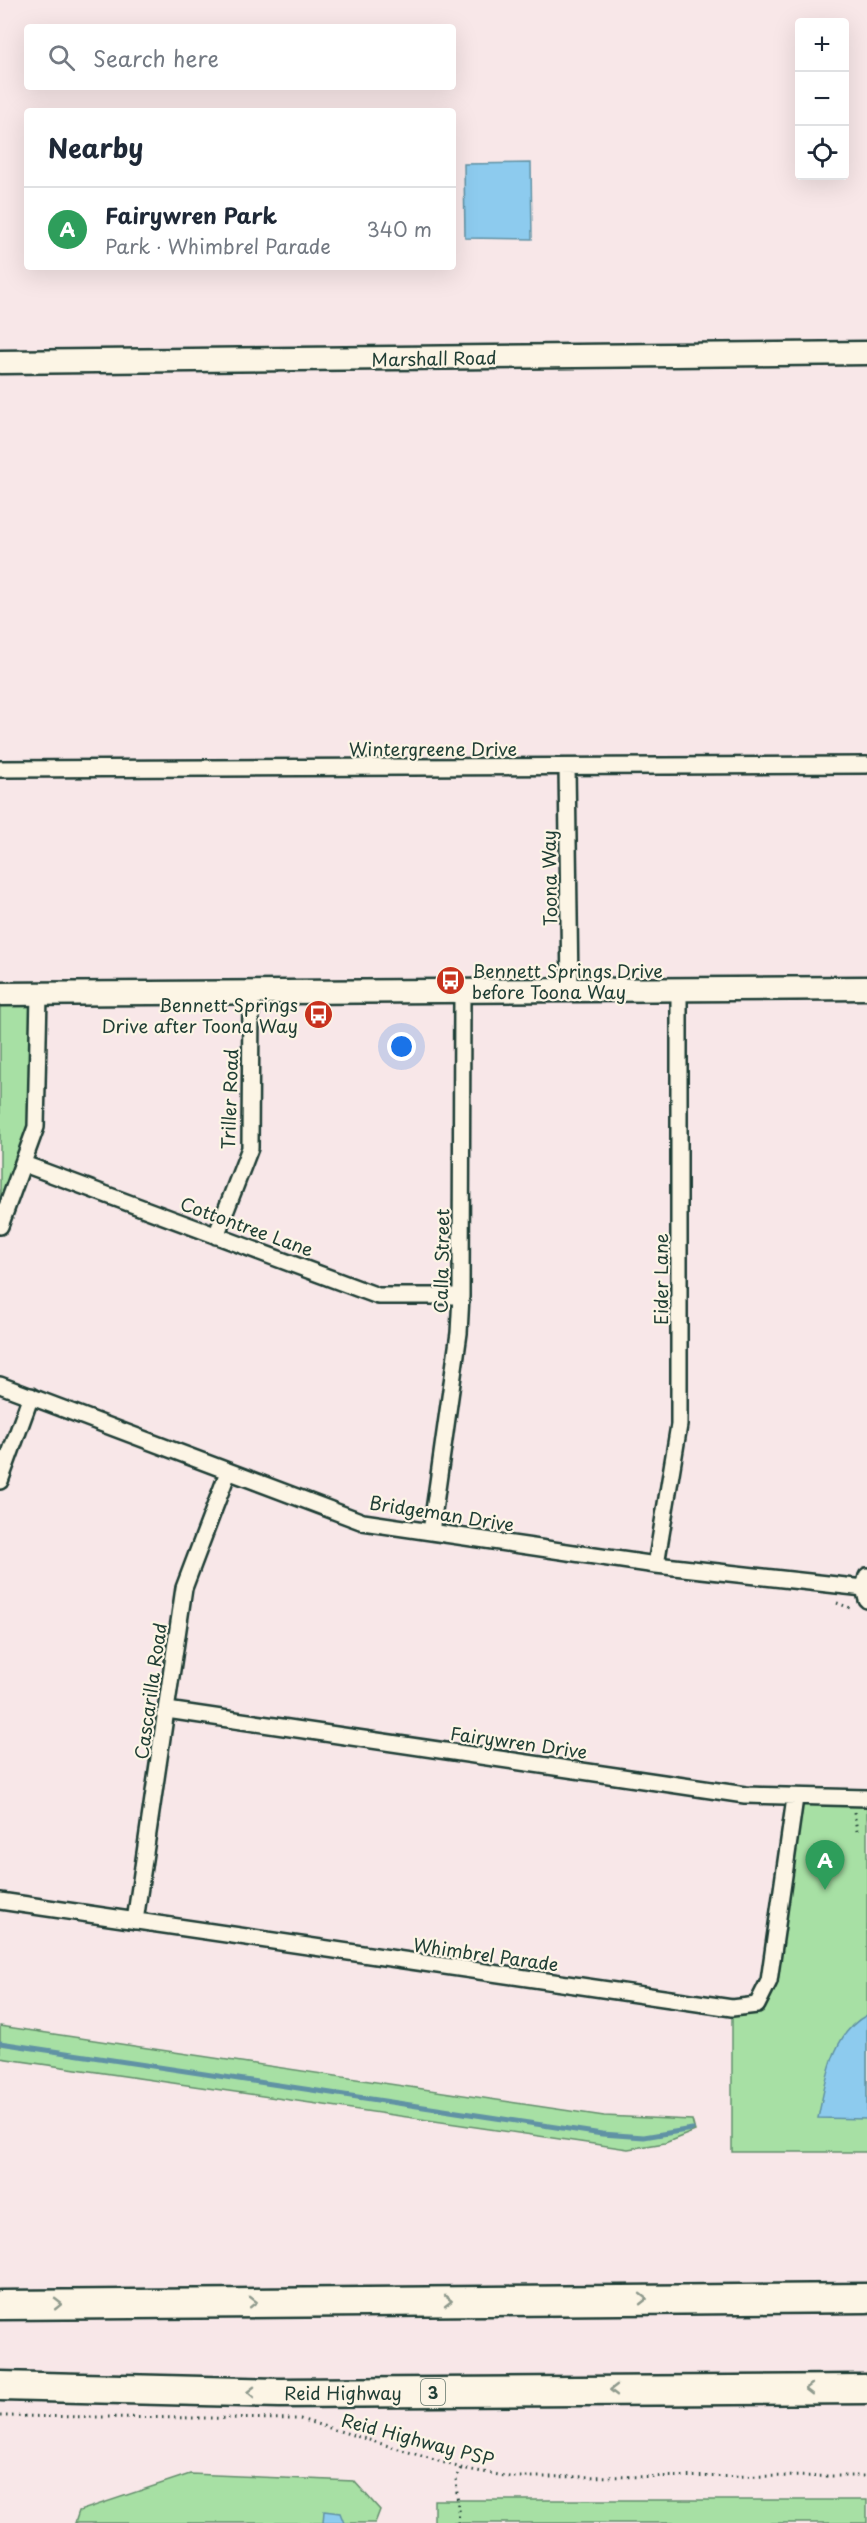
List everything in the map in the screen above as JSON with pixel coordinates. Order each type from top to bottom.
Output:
[{"type":"highway","points":[[0,2305],[867,2298]]},
{"type":"highway","name":"Reid Highway","points":[[0,2386],[280,2393],[867,2389]]},
{"type":"street","name":"Marshall Road","points":[[0,362],[867,353]]},
{"type":"street","name":"Wintergreene Drive","points":[[0,769],[867,765]]},
{"type":"street","name":"Toona Way","points":[[567,767],[570,989]]},
{"type":"street","points":[[0,994],[250,994],[462,989],[679,991],[867,988]]},
{"type":"street","name":"Calla Street","points":[[431,1532],[459,1333],[462,989]]},
{"type":"street","name":"Eider Lane","points":[[656,1565],[679,1425],[679,991]]},
{"type":"street","name":"Triller Road","points":[[216,1236],[250,1148],[250,994]]},
{"type":"street","points":[[0,1226],[36,1127],[39,995]]},
{"type":"street","name":"Cottontree Lane","points":[[24,1164],[378,1296],[461,1296]]},
{"type":"street","name":"Bridgeman Drive","points":[[0,1385],[363,1522],[656,1565],[866,1588]]},
{"type":"street","points":[[0,1481],[31,1396]]},
{"type":"street","name":"Cascarilla Road","points":[[135,1921],[184,1588],[228,1472]]},
{"type":"street","name":"Fairywren Drive","points":[[167,1710],[744,1795],[867,1798]]},
{"type":"street","name":"Whimbrel Parade","points":[[0,1901],[694,2005],[732,2008],[757,2005],[769,1981],[795,1798]]},
{"type":"path","name":"Reid Highway PSP","points":[[0,2416],[300,2419],[461,2468],[510,2477],[867,2476]]},
{"type":"path","points":[[459,2523],[456,2478],[461,2468]]},
{"type":"green space","points":[[0,994],[39,995],[36,1127],[0,1226]]},
{"type":"green space","points":[[795,1798],[867,1798],[867,2152],[732,2152],[732,2008],[757,2005],[769,1981]]},
{"type":"green space","points":[[0,2026],[604,2116],[692,2120],[695,2131],[665,2143],[628,2149],[0,2058]]},
{"type":"green space","points":[[190,2474],[354,2481],[380,2510],[375,2523],[75,2523],[79,2511]]},
{"type":"green space","points":[[434,2500],[867,2500],[867,2523],[434,2523]]},
{"type":"water","points":[[531,163],[532,239],[465,238],[464,164]]},
{"type":"water","points":[[867,2015],[867,2119],[818,2118],[832,2060],[838,2046],[855,2023]]},
{"type":"water","points":[[324,2511],[340,2513],[344,2523],[323,2523]]},
{"type":"waterway","points":[[0,2043],[602,2134],[644,2137],[692,2129]]},
{"type":"place","name":"Bennett Springs Drive before Toona Way","points":[[451,980]]},
{"type":"place","name":"Bennett Springs Drive after Toona Way","points":[[319,1014]]},
{"type":"place","name":"Fairywren Park","points":[[825,1890]]}]
